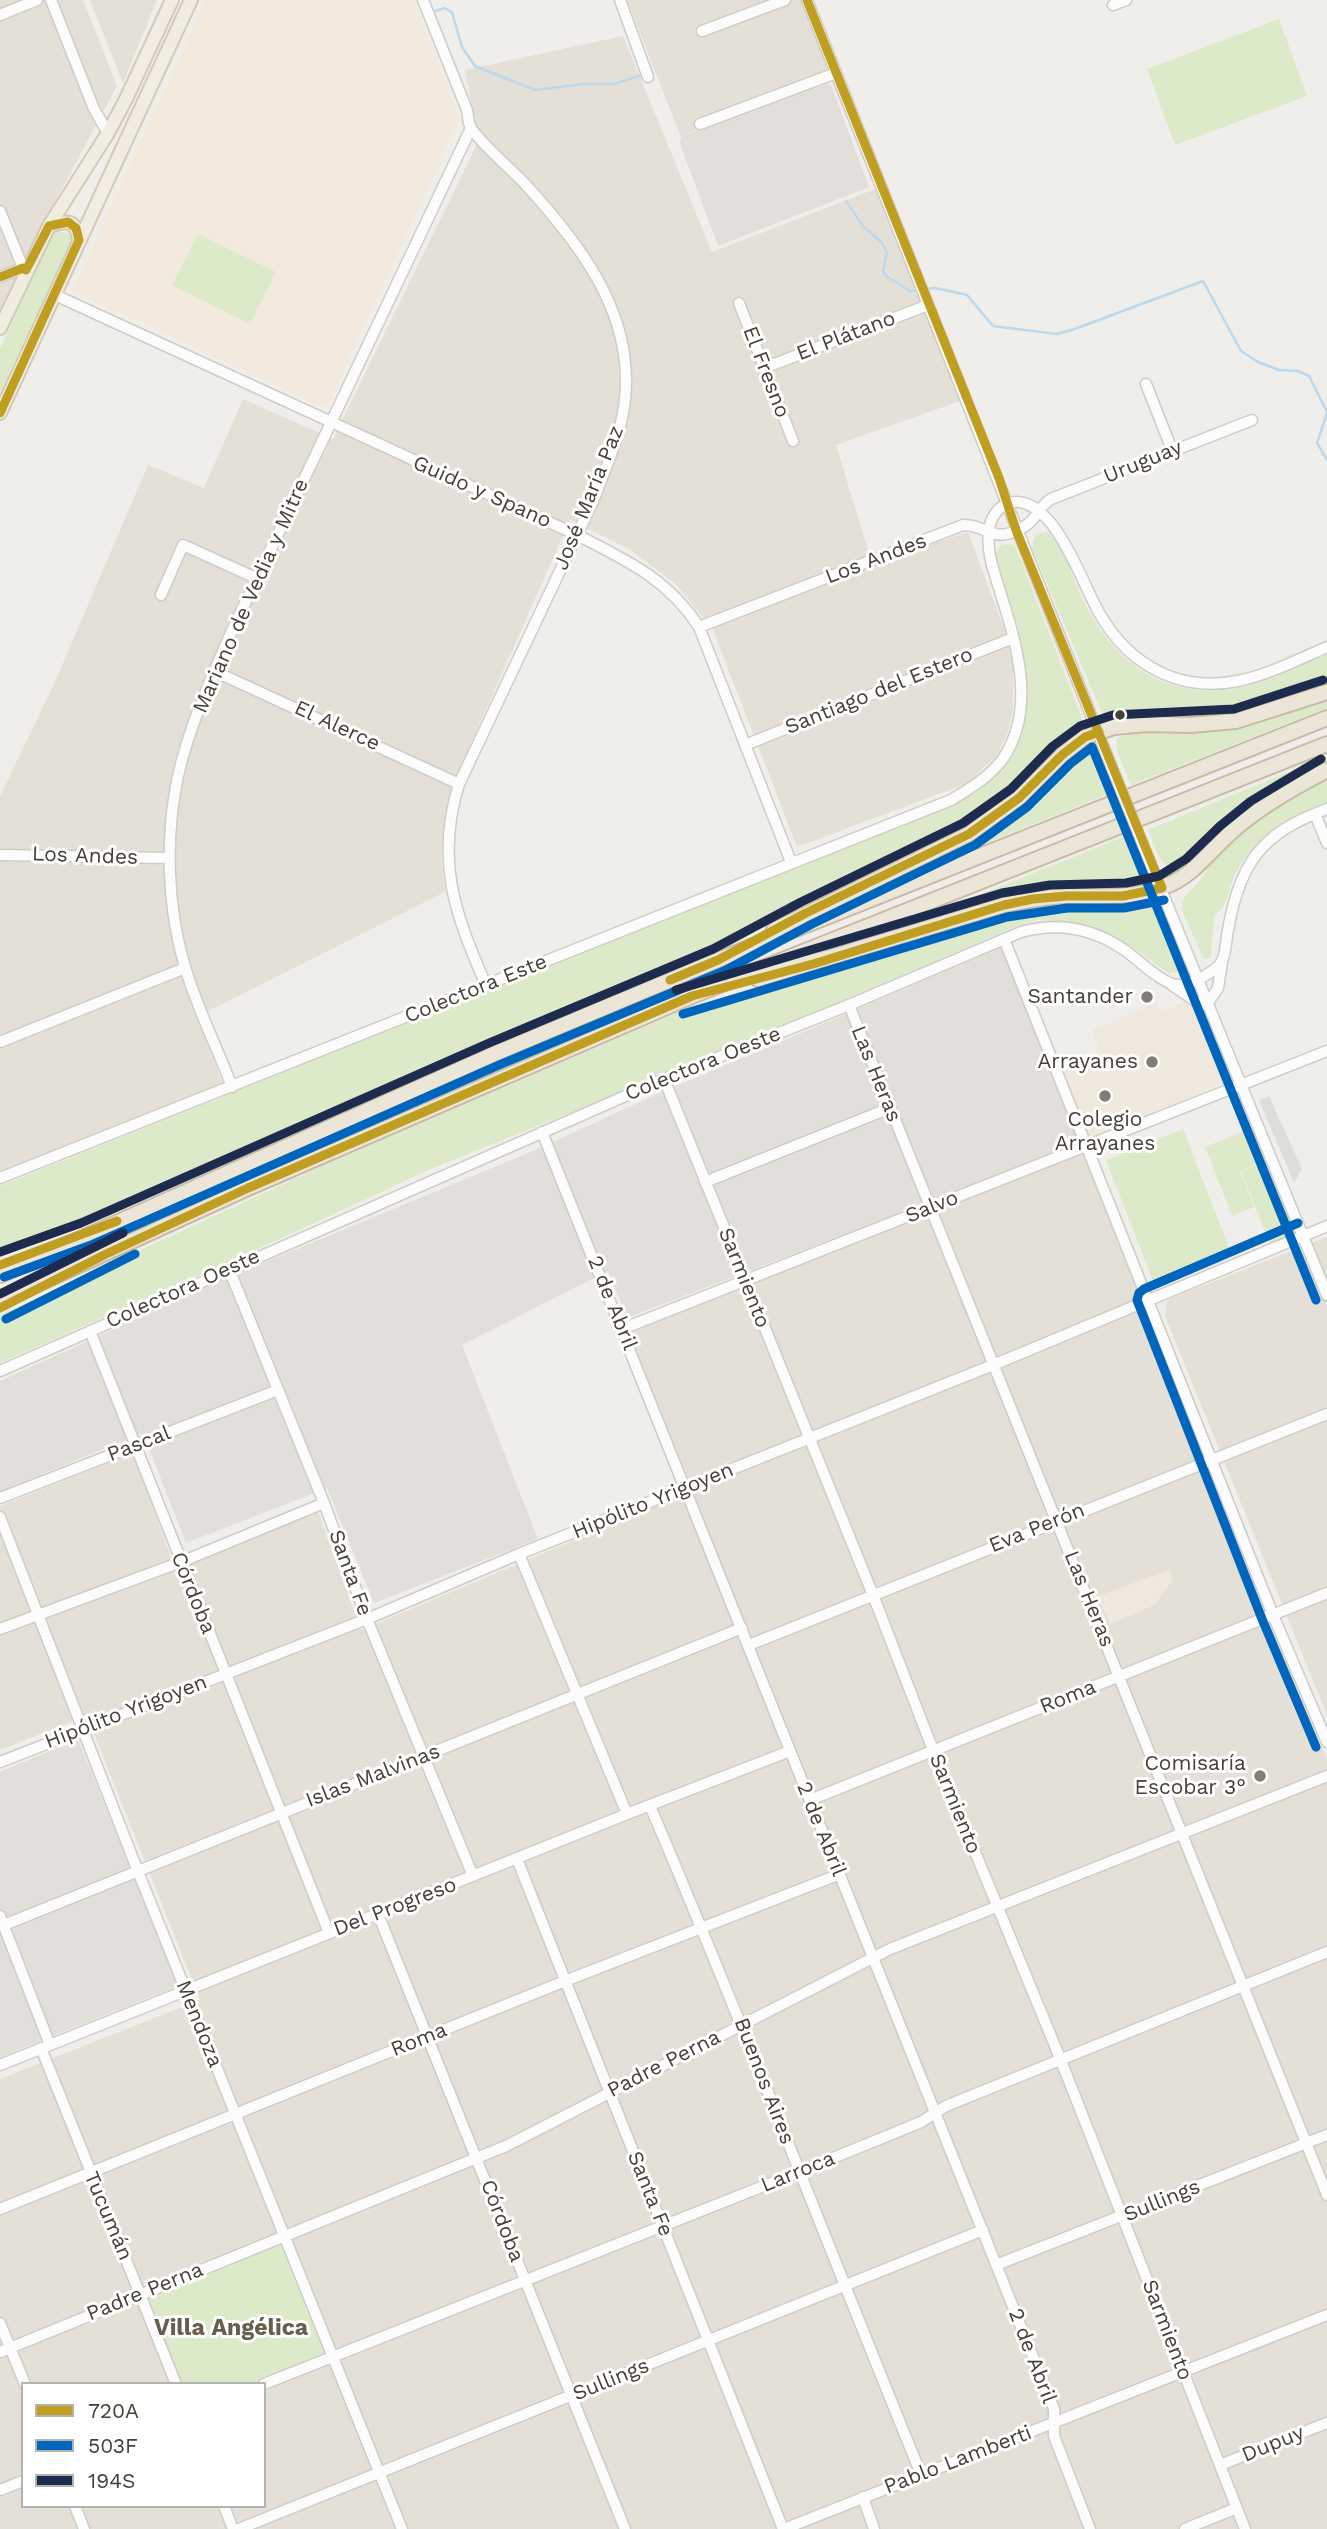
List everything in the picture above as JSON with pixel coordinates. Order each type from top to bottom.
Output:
[{"type":"highway","points":[[718,960],[806,913],[969,834],[1019,798],[1062,755],[1085,737],[1114,727],[1236,721],[1327,692]]},
{"type":"highway","points":[[0,1275],[86,1234],[494,1054],[718,960],[1327,718]]},
{"type":"highway","points":[[0,1301],[420,1113],[692,996],[1327,744]]},
{"type":"highway","points":[[692,996],[813,964],[1004,905],[1066,896],[1123,896],[1162,888],[1184,877],[1201,864],[1233,830],[1257,811],[1327,770]]},
{"type":"highway","points":[[0,1265],[86,1234]]},
{"type":"highway","points":[[0,1308],[106,1254]]},
{"type":"main road","points":[[0,328],[25,269],[108,133],[172,0]]},
{"type":"main road","points":[[0,413],[191,0]]},
{"type":"main road","points":[[49,226],[63,222],[73,224],[79,240]]},
{"type":"street","points":[[0,15],[37,0]]},
{"type":"street","points":[[51,0],[93,109],[108,133]]},
{"type":"street","name":"José María Paz","points":[[423,0],[467,110],[471,128],[572,237],[607,296],[625,367],[622,417],[612,453],[577,535],[459,784],[454,801],[449,834],[448,871],[462,926],[486,985]]},
{"type":"street","points":[[620,0],[648,77]]},
{"type":"street","points":[[702,31],[785,0]]},
{"type":"street","points":[[807,0],[1016,530],[1327,1295]]},
{"type":"street","points":[[1113,5],[1126,0]]},
{"type":"street","points":[[701,124],[836,73]]},
{"type":"street","name":"Mariano de Vedia y Mitre","points":[[232,1087],[185,968],[174,912],[170,858],[178,777],[200,705],[256,578],[471,128]]},
{"type":"street","points":[[0,211],[25,269],[0,277]]},
{"type":"street","name":"Guido y Spano","points":[[55,295],[577,535],[662,582],[688,610],[699,627],[791,862]]},
{"type":"street","name":"El Plátano","points":[[764,368],[927,300]]},
{"type":"street","name":"El Fresno","points":[[739,303],[793,442]]},
{"type":"street","points":[[1146,384],[1172,450]]},
{"type":"street","name":"Uruguay","points":[[1016,530],[1033,520],[1051,499],[1252,420]]},
{"type":"street","points":[[989,531],[992,518],[998,509],[1007,503],[1027,505],[1039,512],[1063,539],[1111,633],[1133,656],[1157,671],[1195,682],[1239,681],[1327,647]]},
{"type":"street","name":"Los Andes","points":[[699,627],[963,525],[972,525],[998,535],[1016,530]]},
{"type":"street","name":"Colectora Este","points":[[0,1178],[951,800],[978,783],[1004,757],[1014,737],[1021,699],[1013,638],[993,572],[989,531]]},
{"type":"street","points":[[161,595],[183,545],[256,578]]},
{"type":"street","name":"Santiago del Estero","points":[[746,745],[1013,638]]},
{"type":"street","name":"El Alerce","points":[[215,671],[459,784]]},
{"type":"street","points":[[1208,1003],[1217,988],[1231,913],[1251,864],[1262,848],[1287,827],[1327,809]]},
{"type":"street","points":[[1315,814],[1327,843]]},
{"type":"street","name":"Los Andes","points":[[0,855],[170,858]]},
{"type":"street","name":"Colectora Oeste","points":[[0,1371],[664,1079],[1036,928],[1066,927],[1102,937],[1200,1004],[1208,1003]]},
{"type":"street","points":[[1004,939],[1273,1615],[1327,1742]]},
{"type":"street","points":[[1166,982],[1181,985],[1212,971],[1222,962]]},
{"type":"street","points":[[0,1042],[185,968]]},
{"type":"street","name":"Las Heras","points":[[849,1005],[1327,2195]]},
{"type":"street","name":"Salvo","points":[[622,1329],[1327,1051]]},
{"type":"street","name":"Sarmiento","points":[[664,1079],[873,1595],[933,1751],[1060,2058],[1245,2529]]},
{"type":"street","points":[[705,1182],[890,1108]]},
{"type":"street","name":"2 de Abril","points":[[542,1132],[687,1488],[872,1959],[1054,2409],[1054,2436],[1090,2529]]},
{"type":"street","name":"Hipólito Yrigoyen","points":[[0,1762],[367,1619],[519,1553],[993,1365],[1327,1226]]},
{"type":"street","name":"Santa Fe","points":[[229,1269],[324,1503],[367,1619],[473,1876]]},
{"type":"street","name":"Córdoba","points":[[90,1331],[330,1933]]},
{"type":"street","name":"Pascal","points":[[0,1499],[278,1390]]},
{"type":"street","name":"Eva Perón","points":[[749,1645],[1327,1413]]},
{"type":"street","points":[[0,1629],[37,1613],[181,1562],[324,1503]]},
{"type":"street","name":"Mendoza","points":[[0,1517],[137,1869],[402,2529]]},
{"type":"street","points":[[519,1553],[626,1814]]},
{"type":"street","name":"Roma","points":[[810,1800],[1327,1593]]},
{"type":"street","name":"Islas Malvinas","points":[[2,1920],[425,1756],[742,1628]]},
{"type":"street","name":"Del Progreso","points":[[0,2065],[790,1751]]},
{"type":"street","name":"Padre Perna","points":[[5,2350],[477,2158],[890,1949],[1327,1776]]},
{"type":"street","name":"Buenos Aires","points":[[650,1806],[743,2024],[920,2474]]},
{"type":"street","name":"Santa Fe","points":[[517,1859],[784,2529]]},
{"type":"street","name":"Roma","points":[[0,2209],[565,1981],[839,1874]]},
{"type":"street","name":"Córdoba","points":[[378,1913],[625,2529]]},
{"type":"street","name":"Tucumán","points":[[2,1920],[91,2174],[175,2382]]},
{"type":"street","name":"Larroca","points":[[266,2383],[799,2172],[921,2122],[946,2106],[1060,2058],[1327,1952]]},
{"type":"street","name":"Sullings","points":[[996,2265],[1327,2135]]},
{"type":"street","name":"Sullings","points":[[239,2529],[983,2230]]},
{"type":"street","name":"Pablo Lamberti","points":[[784,2529],[1327,2315]]},
{"type":"street","points":[[0,2323],[5,2350],[24,2382]]},
{"type":"street","name":"Dupuy","points":[[1220,2465],[1327,2423]]},
{"type":"street","points":[[0,2490],[21,2482]]},
{"type":"street","points":[[863,2497],[874,2529]]},
{"type":"street","points":[[76,2508],[84,2529]]},
{"type":"street","points":[[225,2508],[233,2529]]},
{"type":"street","points":[[1185,2529],[1237,2508]]},
{"type":"shaded area","points":[[0,0],[83,0],[117,86],[30,248],[0,312]]},
{"type":"shaded area","points":[[90,0],[157,0],[123,83]]},
{"type":"shaded area","points":[[206,0],[414,0],[460,118],[329,403],[320,406],[72,291]]},
{"type":"shaded area","points":[[627,0],[803,0],[831,68],[681,137]]},
{"type":"shaded area","points":[[623,36],[712,252],[875,189],[960,401],[836,445],[872,563],[968,532],[1005,631],[1013,665],[1013,710],[1008,732],[997,755],[968,783],[797,847],[713,630],[676,584],[629,549],[570,520],[451,788],[441,858],[445,892],[198,1016],[222,1083],[0,1171],[0,796],[54,684],[148,465],[204,488],[243,399],[333,439],[479,140],[465,70]]},
{"type":"shaded area","points":[[820,82],[831,85],[869,187],[718,246],[680,144],[681,137]]},
{"type":"shaded area","points":[[1001,948],[1081,1143],[627,1318],[608,1271],[462,1345],[538,1539],[374,1603],[327,1488],[186,1543],[143,1433],[0,1491],[0,1381],[225,1279],[540,1148],[655,1095]]},
{"type":"shaded area","name":"Arrayanes","points":[[1185,1002],[1204,1016],[1231,1080],[1090,1139],[1062,1070],[1101,1054],[1092,1030],[1156,1003],[1160,1012]]},
{"type":"shaded area","points":[[1269,1096],[1302,1169],[1294,1183],[1259,1100]]},
{"type":"shaded area","points":[[1084,1153],[1265,1612],[1327,1760],[1327,2529],[0,2529],[0,2079],[200,2000],[87,1716],[0,1750],[0,1506],[133,1453],[176,1571],[317,1509],[361,1630],[693,1490],[627,1330]]},
{"type":"shaded area","points":[[1327,1237],[1327,1715],[1165,1316],[1167,1300]]},
{"type":"shaded area","points":[[1169,1570],[1173,1580],[1155,1605],[1110,1624],[1098,1596]]},
{"type":"shaded area","points":[[78,1739],[178,1986],[0,2057],[0,1772]]},
{"type":"green space","points":[[1279,19],[1307,96],[1175,145],[1147,69]]},
{"type":"green space","points":[[54,232],[71,234],[73,239],[0,393],[0,348]]},
{"type":"green space","points":[[198,234],[276,272],[250,324],[172,285]]},
{"type":"green space","points":[[1046,531],[1062,551],[1093,618],[1122,655],[1140,670],[1182,687],[1232,689],[1268,679],[1327,654],[1327,687],[1261,706],[1221,714],[1193,715],[1145,710],[1112,715],[1102,713],[1032,548],[1035,535]]},
{"type":"green space","points":[[1008,544],[1017,550],[1083,721],[1078,729],[1052,750],[1022,785],[967,827],[756,929],[618,989],[506,1033],[0,1258],[0,1186],[971,795],[1002,768],[1012,753],[1023,718],[1024,679],[1018,632],[995,559],[1001,545]]},
{"type":"green space","points":[[1327,698],[1327,708],[1131,785],[1117,751],[1116,739],[1131,730],[1203,728]]},
{"type":"green space","points":[[1085,750],[1096,757],[1111,793],[876,887],[924,861],[1078,752]]},
{"type":"green space","points":[[1327,756],[1327,764],[1270,794],[1242,813],[1179,867],[1166,864],[1158,855],[1148,830]]},
{"type":"green space","points":[[1327,774],[1327,805],[1275,831],[1244,860],[1233,878],[1223,907],[1214,915],[1211,958],[1204,959],[1182,911],[1185,898],[1203,876],[1220,848],[1234,834],[1259,815]]},
{"type":"green space","points":[[1128,835],[1141,872],[1136,882],[858,944]]},
{"type":"green space","points":[[1087,901],[1118,905],[1141,902],[1156,907],[1180,960],[1177,972],[1168,973],[1131,946],[1081,925],[1037,920],[1017,926],[746,1042],[433,1168],[232,1261],[0,1363],[0,1315],[329,1163],[681,1011],[1023,904]]},
{"type":"green space","points":[[1254,1127],[1267,1160],[1240,1171],[1254,1207],[1232,1216],[1205,1147]]},
{"type":"green space","points":[[1183,1129],[1232,1255],[1155,1286],[1106,1160]]},
{"type":"green space","points":[[1268,1161],[1297,1235],[1271,1246],[1241,1171]]},
{"type":"green space","points":[[284,2237],[333,2357],[266,2383],[175,2382],[141,2293]]},
{"type":"waterway","points":[[436,11],[444,8],[452,12],[462,47],[475,66],[535,90],[583,84],[614,84],[642,75]]},
{"type":"waterway","points":[[846,201],[863,226],[882,243],[887,253],[883,271],[886,276],[910,291],[919,290]]},
{"type":"waterway","points":[[926,289],[935,288],[967,295],[993,326],[1056,334],[1203,281],[1241,351],[1258,362],[1279,370],[1298,371],[1309,376],[1327,412]]},
{"type":"waterway","points":[[1327,413],[1317,443],[1327,460]]},
{"type":"transit line","name":"720A","points":[[0,1308],[106,1254],[248,1188],[692,996],[813,964],[1004,905],[1066,896],[1123,896],[1162,888],[1016,530],[999,478],[807,0]]},
{"type":"transit line","name":"720A","points":[[0,277],[23,268],[26,270],[49,226],[68,222],[76,228],[79,240],[0,413]]},
{"type":"transit line","name":"194S","points":[[0,1252],[81,1223],[489,1043],[713,949],[801,902],[963,823],[1011,789],[1053,746],[1080,726],[1113,715],[1234,709],[1323,680]]},
{"type":"transit line","name":"720A","points":[[670,980],[718,960],[806,913],[969,834],[1019,798],[1062,755],[1085,737],[1099,732]]},
{"type":"transit line","name":"503F","points":[[4,1277],[91,1245],[499,1065],[724,971],[812,924],[975,845],[1027,807],[1070,764],[1092,747],[1316,1300]]},
{"type":"transit line","name":"194S","points":[[676,990],[1002,893],[1050,885],[1126,883],[1159,876],[1186,859],[1251,801],[1321,759]]},
{"type":"transit line","name":"503F","points":[[683,1014],[1007,917],[1067,908],[1124,908],[1164,900]]},
{"type":"transit line","name":"720A","points":[[0,1265],[117,1221]]},
{"type":"transit line","name":"503F","points":[[1298,1223],[1144,1289],[1137,1300],[1262,1619],[1316,1747]]},
{"type":"transit line","name":"194S","points":[[0,1294],[123,1233]]},
{"type":"transit line","name":"503F","points":[[6,1319],[135,1254]]},
{"type":"place","name":"Santander","points":[[1147,997]]},
{"type":"place","name":"Arrayanes","points":[[1152,1062]]},
{"type":"place","name":"Colegio Arrayanes","points":[[1105,1096]]},
{"type":"place","name":"Comisaría Escobar 3°","points":[[1260,1776]]},
{"type":"district","name":"Villa Angélica","points":[[231,2328]]}]
